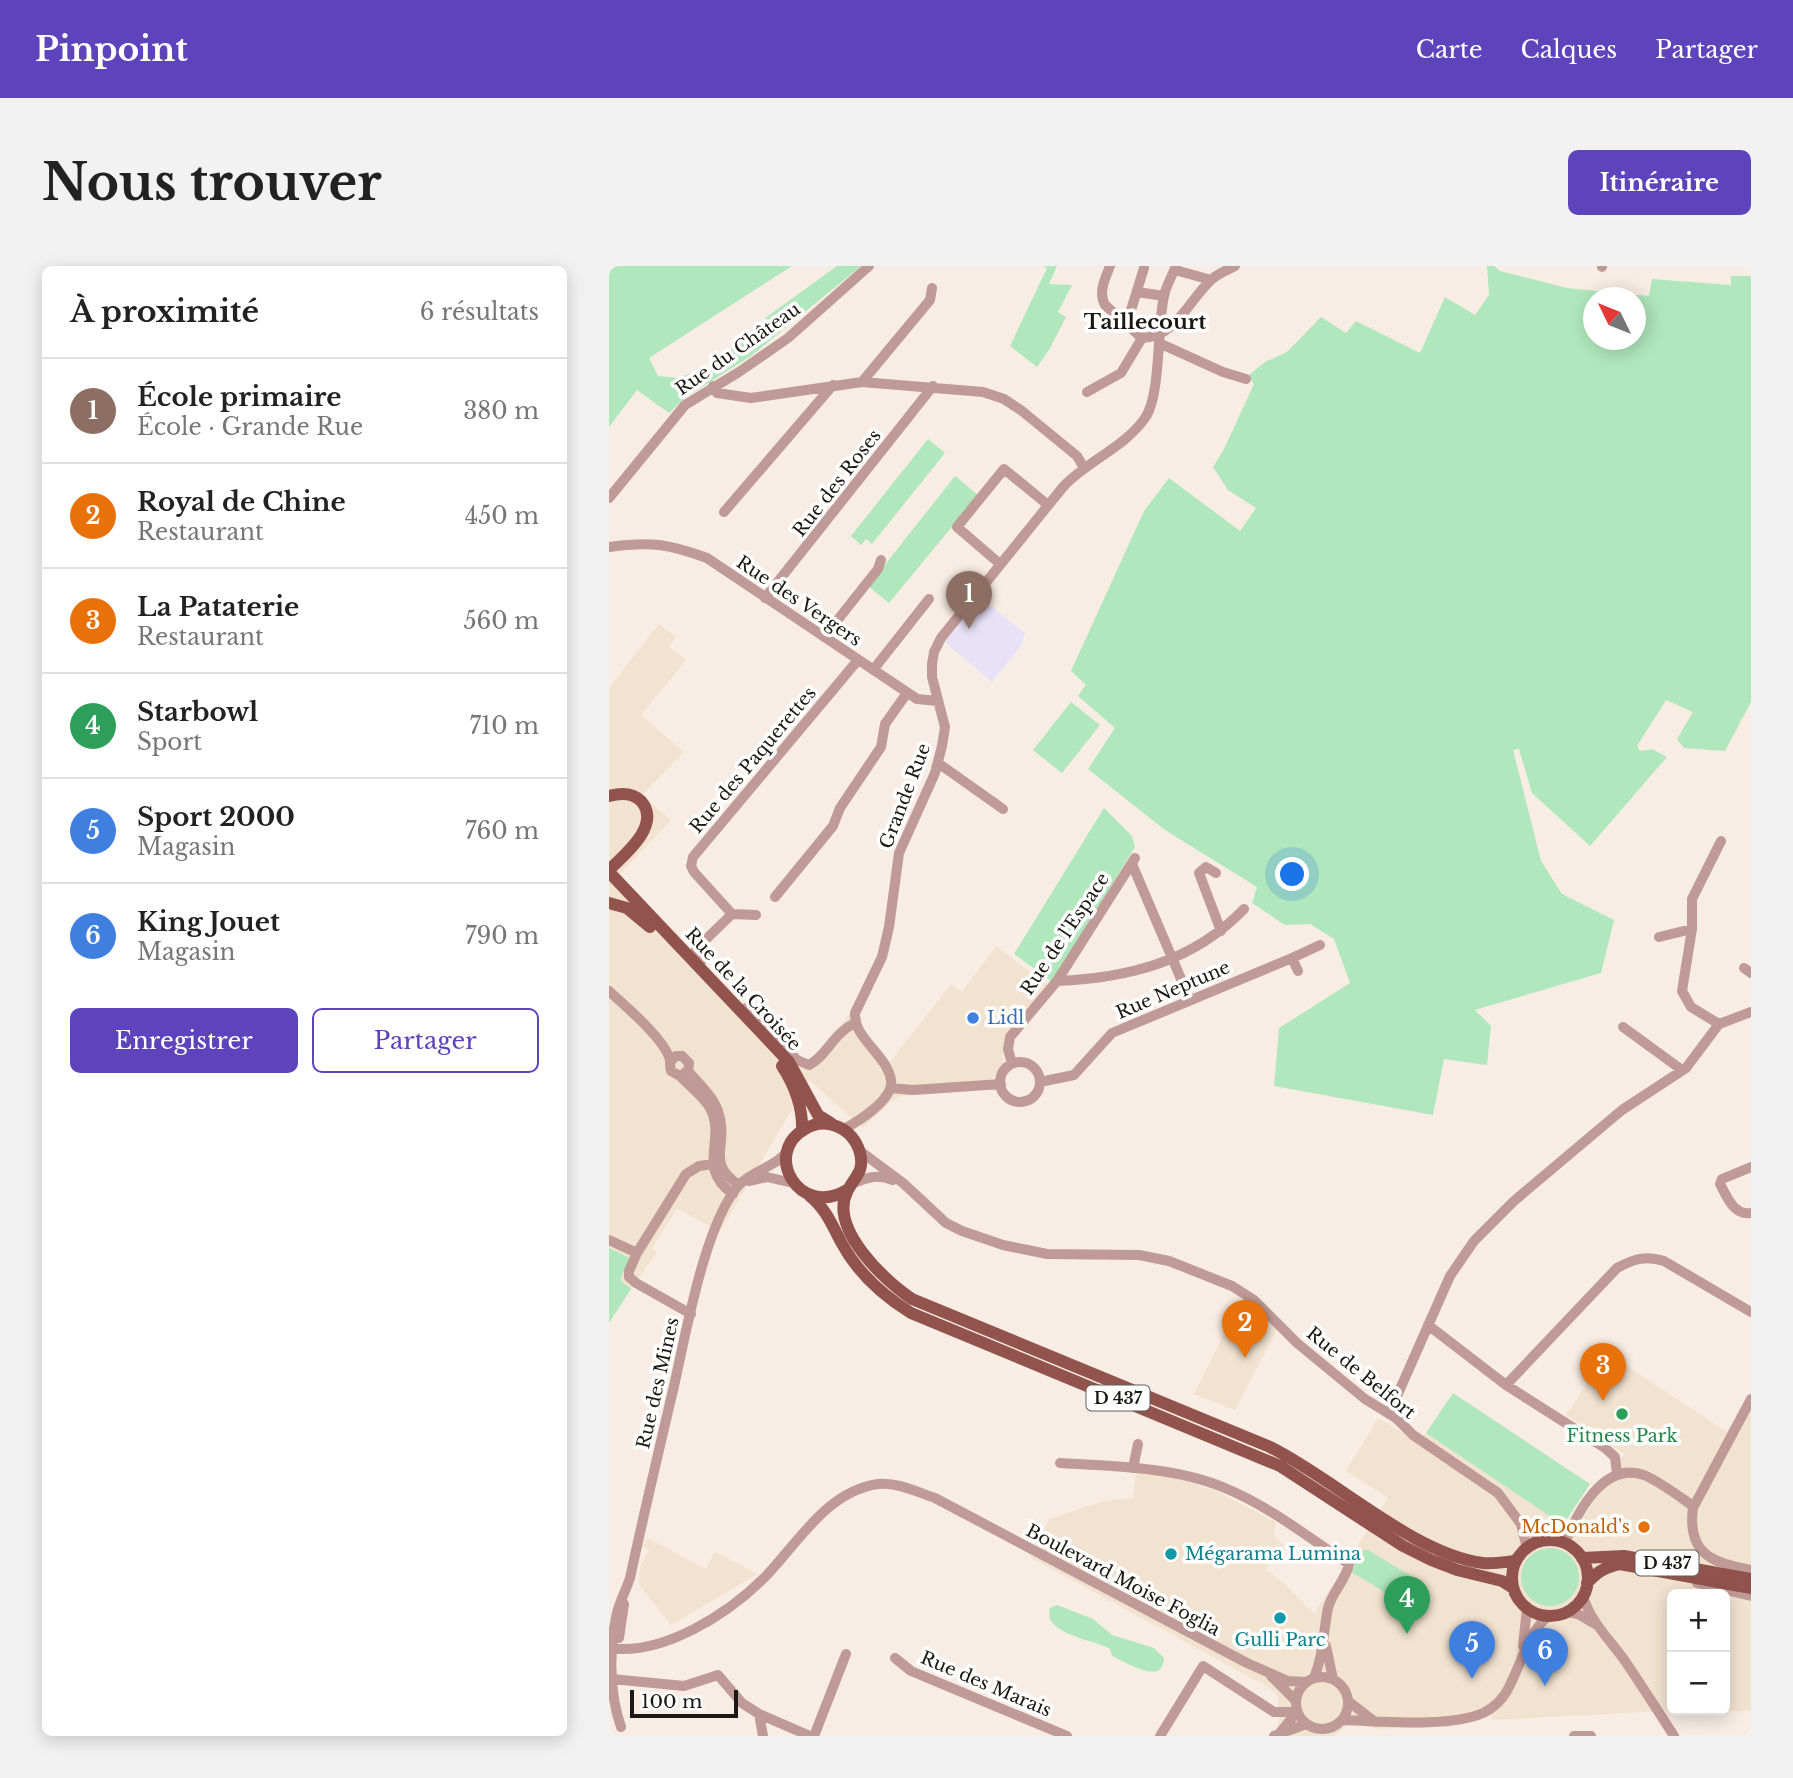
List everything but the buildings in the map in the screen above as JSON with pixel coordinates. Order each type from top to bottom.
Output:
[{"type":"main road","points":[[611,796],[627,793],[636,796],[647,810],[647,822],[637,841],[611,878],[650,926],[783,1067],[794,1088],[801,1111],[802,1131]]},
{"type":"main road","name":"Rue de la Croisée","points":[[611,878],[789,1062],[818,1115],[839,1127]]},
{"type":"main road","points":[[609,903],[627,908],[650,926]]},
{"type":"main road","points":[[812,1125],[839,1127],[858,1147],[860,1168],[851,1187],[827,1198],[810,1196],[793,1182],[787,1168],[790,1144],[812,1125]]},
{"type":"main road","name":"D 437","points":[[851,1187],[844,1207],[855,1240],[877,1271],[912,1299],[1270,1447],[1304,1465],[1402,1531],[1442,1550],[1481,1563],[1516,1561]]},
{"type":"main road","name":"D 437","points":[[810,1196],[825,1211],[841,1243],[863,1274],[893,1302],[911,1313],[1280,1466],[1403,1546],[1457,1570],[1502,1581],[1513,1588]]},
{"type":"main road","points":[[1543,1541],[1565,1543],[1582,1558],[1586,1566],[1585,1590],[1576,1605],[1567,1612],[1548,1616],[1527,1608],[1521,1602],[1513,1588],[1513,1570],[1516,1561],[1527,1548],[1543,1541]]},
{"type":"main road","name":"D 437","points":[[1582,1558],[1624,1556],[1751,1579]]},
{"type":"main road","name":"D 437","points":[[1585,1590],[1595,1574],[1620,1564],[1751,1588]]},
{"type":"street","name":"Rue du Château","points":[[609,498],[677,412],[788,338],[869,266]]},
{"type":"street","points":[[1110,266],[1101,299],[1142,338],[1160,338],[1223,372],[1246,379]]},
{"type":"street","points":[[1160,338],[1211,280],[1235,266]]},
{"type":"street","points":[[1128,323],[1144,268]]},
{"type":"street","points":[[1175,268],[1211,280]]},
{"type":"street","name":"Grande Rue","points":[[855,1023],[860,999],[874,977],[884,949],[899,853],[938,763],[945,727],[932,677],[934,652],[941,638],[1074,475],[1110,452],[1147,415],[1153,399],[1164,296],[1175,268]]},
{"type":"street","points":[[862,382],[930,300],[932,288]]},
{"type":"street","points":[[1137,292],[1164,296]]},
{"type":"street","points":[[1087,392],[1121,373],[1142,338]]},
{"type":"street","points":[[713,386],[717,393],[751,398],[862,382],[983,391],[1004,399],[1022,411],[1077,456],[1084,468]]},
{"type":"street","points":[[724,512],[834,385]]},
{"type":"street","name":"Rue des Roses","points":[[765,598],[933,386]]},
{"type":"street","points":[[1000,564],[957,527],[1004,469],[1048,505]]},
{"type":"street","name":"Rue des Vergers","points":[[609,547],[649,543],[669,546],[707,558],[907,693],[925,701],[938,701]]},
{"type":"street","points":[[824,637],[878,569],[881,560]]},
{"type":"street","name":"Rue des Vergers","points":[[873,670],[929,599]]},
{"type":"street","name":"Rue des Paquerettes","points":[[731,914],[694,872],[691,866],[693,857],[858,660]]},
{"type":"street","points":[[775,897],[833,826],[840,808],[881,747],[885,724],[907,693]]},
{"type":"street","points":[[938,763],[1003,809]]},
{"type":"street","points":[[1720,1024],[1691,1007],[1682,991],[1692,929],[1692,899],[1721,841]]},
{"type":"street","name":"Rue de l'Espace","points":[[1012,1064],[1010,1037],[1057,981],[1133,861],[1173,959]]},
{"type":"street","points":[[1216,873],[1206,867],[1199,873],[1221,931]]},
{"type":"street","points":[[1057,981],[1108,977],[1173,959],[1211,939],[1244,909]]},
{"type":"street","points":[[756,915],[731,914],[696,949],[695,956],[797,1060],[809,1065],[815,1062],[841,1030],[855,1023],[887,1068],[891,1078],[891,1088],[863,1118],[857,1131],[858,1147],[903,1183]]},
{"type":"street","points":[[1659,937],[1692,929]]},
{"type":"street","name":"Rue Neptune","points":[[1040,1082],[1074,1076],[1112,1033],[1320,945]]},
{"type":"street","points":[[1292,958],[1298,971]]},
{"type":"street","points":[[1173,959],[1191,1000]]},
{"type":"street","points":[[609,991],[639,1018],[673,1059]]},
{"type":"street","points":[[1389,1414],[1450,1276],[1474,1241],[1514,1201],[1622,1110],[1682,1070],[1720,1024],[1751,1012]]},
{"type":"street","points":[[1623,1027],[1682,1070]]},
{"type":"street","points":[[673,1059],[682,1056],[688,1060],[684,1073]]},
{"type":"street","points":[[673,1059],[671,1071],[684,1073],[717,1109],[722,1126],[719,1161],[724,1175],[736,1190]]},
{"type":"street","points":[[1012,1064],[1028,1064],[1037,1071],[1040,1082],[1036,1094],[1024,1102],[1011,1100],[1006,1096],[1001,1084],[1003,1074],[1012,1064]]},
{"type":"street","points":[[684,1073],[710,1109],[714,1122],[715,1176],[736,1190]]},
{"type":"street","points":[[891,1088],[912,1090],[1001,1084]]},
{"type":"street","points":[[839,1127],[863,1118]]},
{"type":"street","name":"Rue des Mines","points":[[621,1731],[615,1679],[614,1636],[691,1314],[716,1225],[736,1190],[749,1176],[780,1161],[787,1152]]},
{"type":"street","points":[[691,1314],[636,1283],[629,1277],[629,1271],[637,1253],[686,1174],[699,1166],[713,1164]]},
{"type":"street","points":[[1751,1167],[1722,1179],[1720,1184],[1737,1211],[1751,1213]]},
{"type":"street","points":[[851,1187],[869,1177],[882,1175],[903,1183]]},
{"type":"street","points":[[736,1190],[767,1177],[793,1182]]},
{"type":"street","name":"Rue de Belfort","points":[[903,1183],[946,1223],[1003,1245],[1047,1254],[1139,1255],[1169,1261],[1232,1286],[1254,1300],[1297,1343],[1376,1408],[1389,1414],[1413,1435],[1498,1493],[1521,1524],[1543,1541]]},
{"type":"street","points":[[609,1240],[637,1253]]},
{"type":"street","points":[[1506,1385],[1617,1268],[1632,1260],[1650,1257],[1664,1261],[1751,1312]]},
{"type":"street","points":[[1428,1325],[1506,1385],[1612,1453],[1617,1474]]},
{"type":"street","points":[[1751,1399],[1693,1508],[1692,1533],[1707,1556],[1717,1562],[1751,1570]]},
{"type":"street","points":[[1133,1468],[1138,1444]]},
{"type":"street","points":[[1060,1463],[1133,1468],[1197,1479],[1224,1488],[1273,1514],[1349,1564],[1347,1573],[1328,1607],[1325,1638],[1310,1680],[1301,1687],[1297,1708],[1276,1735]]},
{"type":"street","points":[[1565,1543],[1573,1524],[1593,1493],[1607,1479],[1617,1474],[1646,1476],[1691,1504],[1693,1508]]},
{"type":"street","name":"Boulevard Moise Foglia","points":[[613,1649],[650,1647],[673,1638],[738,1601],[841,1497],[879,1484],[935,1498],[1268,1673],[1288,1681],[1310,1680]]},
{"type":"street","name":"Rue de Belfort","points":[[1521,1524],[1527,1548]]},
{"type":"street","points":[[1667,1572],[1716,1589],[1751,1596]]},
{"type":"street","points":[[1585,1590],[1585,1606],[1674,1736]]},
{"type":"street","points":[[1521,1657],[1527,1608]]},
{"type":"street","points":[[1567,1612],[1578,1614],[1599,1627]]},
{"type":"street","points":[[1342,1720],[1376,1722],[1452,1719],[1482,1713],[1494,1707],[1504,1696],[1534,1632],[1548,1616]]},
{"type":"street","points":[[1297,1708],[1306,1724],[1322,1733],[1342,1720],[1347,1710],[1348,1701],[1343,1688],[1333,1679],[1325,1638]]},
{"type":"street","points":[[615,1679],[684,1686],[718,1675],[742,1703],[759,1714],[812,1736],[846,1654]]},
{"type":"street","name":"Rue des Marais","points":[[895,1658],[911,1671],[1067,1736]]},
{"type":"street","points":[[1160,1736],[1203,1666],[1274,1712],[1297,1708]]},
{"type":"street","name":"Boulevard Moise Foglia","points":[[1268,1673],[1297,1708]]},
{"type":"street","points":[[1310,1680],[1333,1679]]},
{"type":"street","points":[[1348,1701],[1376,1722]]},
{"type":"street","points":[[759,1714],[762,1736]]},
{"type":"street","points":[[1276,1735],[1306,1724]]},
{"type":"street","points":[[1574,1736],[1591,1736]]},
{"type":"shaded area","points":[[980,598],[1025,633],[1021,646],[992,682],[945,642]]},
{"type":"shaded area","points":[[659,624],[676,637],[669,646],[686,660],[641,715],[684,752],[642,795],[671,820],[618,876],[807,1067],[851,1012],[890,1062],[951,984],[962,992],[996,946],[1048,985],[1004,1039],[1003,1067],[982,1090],[901,1096],[890,1102],[863,1128],[809,1080],[720,1232],[677,1208],[652,1248],[657,1252],[631,1289],[619,1281],[630,1258],[609,1248],[609,688]]},
{"type":"shaded area","points":[[1242,1298],[1277,1329],[1235,1410],[1194,1394]]},
{"type":"shaded area","points":[[1607,1353],[1727,1432],[1741,1407],[1751,1412],[1751,1711],[1730,1711],[1730,1589],[1667,1589],[1667,1711],[1492,1720],[1492,1715],[1475,1722],[1381,1729],[1349,1724],[1334,1736],[1276,1736],[1279,1719],[1278,1696],[1268,1687],[1030,1557],[1049,1519],[1104,1501],[1133,1498],[1136,1472],[1181,1480],[1216,1491],[1276,1522],[1273,1536],[1284,1544],[1266,1570],[1283,1582],[1314,1614],[1388,1498],[1346,1471],[1378,1418],[1419,1443],[1426,1433],[1563,1525],[1576,1529],[1624,1454],[1566,1415]]},
{"type":"shaded area","points":[[647,1538],[706,1569],[715,1552],[757,1574],[671,1625],[639,1584],[640,1566],[649,1550],[643,1547]]},
{"type":"green space","points":[[609,266],[792,266],[649,358],[658,376],[678,378],[712,366],[768,316],[837,266],[861,266],[751,356],[686,397],[669,413],[637,390],[609,427]]},
{"type":"green space","points":[[1043,266],[1057,266],[1049,284],[1072,285],[1058,312],[1066,317],[1037,367],[1010,346],[1047,268]]},
{"type":"green space","points":[[1487,266],[1494,266],[1500,271],[1583,290],[1583,350],[1646,350],[1646,296],[1649,296],[1652,279],[1731,285],[1731,276],[1751,276],[1751,702],[1725,751],[1684,748],[1677,739],[1693,712],[1666,700],[1637,746],[1640,751],[1652,749],[1667,757],[1590,846],[1532,793],[1519,749],[1513,750],[1541,861],[1562,894],[1614,920],[1601,973],[1475,1010],[1491,1026],[1487,1065],[1444,1059],[1433,1115],[1274,1086],[1279,1028],[1350,983],[1334,939],[1310,924],[1285,925],[1252,903],[1257,887],[1165,830],[1088,769],[1115,728],[1078,696],[1086,685],[1071,671],[1144,511],[1169,478],[1240,531],[1256,508],[1228,490],[1213,467],[1254,384],[1248,376],[1265,362],[1287,352],[1321,317],[1346,333],[1356,321],[1420,353],[1445,297],[1475,315],[1489,295]]},
{"type":"green space","points":[[928,439],[945,453],[872,544],[866,539],[861,545],[851,536]]},
{"type":"green space","points":[[955,476],[978,495],[889,603],[868,586]]},
{"type":"green space","points":[[1071,702],[1100,725],[1062,773],[1033,750]]},
{"type":"green space","points":[[1104,808],[1132,836],[1135,847],[1052,982],[1014,954]]},
{"type":"green space","points":[[609,1248],[630,1258],[620,1280],[631,1289],[609,1323]]},
{"type":"green space","points":[[1453,1393],[1590,1484],[1563,1525],[1426,1433]]},
{"type":"green space","points":[[1550,1548],[1561,1550],[1574,1561],[1579,1577],[1577,1588],[1566,1601],[1550,1606],[1539,1604],[1526,1593],[1521,1577],[1523,1566],[1534,1553]]},
{"type":"green space","points":[[1362,1550],[1368,1550],[1416,1579],[1403,1603],[1351,1572]]},
{"type":"green space","points":[[1057,1605],[1093,1619],[1112,1635],[1154,1648],[1164,1658],[1162,1666],[1151,1672],[1134,1667],[1112,1656],[1110,1649],[1061,1630],[1049,1617],[1050,1608]]},
{"type":"place","name":"École primaire","points":[[969,629]]},
{"type":"place","name":"Lidl","points":[[973,1018]]},
{"type":"place","name":"Royal de Chine","points":[[1245,1358]]},
{"type":"place","name":"La Pataterie","points":[[1603,1401]]},
{"type":"place","name":"Fitness Park","points":[[1622,1414]]},
{"type":"place","name":"McDonald's","points":[[1644,1527]]},
{"type":"place","name":"Mégarama Lumina","points":[[1171,1554]]},
{"type":"place","name":"Gulli Parc","points":[[1280,1618]]},
{"type":"place","name":"Starbowl","points":[[1407,1634]]},
{"type":"place","name":"Sport 2000","points":[[1472,1679]]},
{"type":"place","name":"King Jouet","points":[[1545,1686]]},
{"type":"district","name":"Taillecourt","points":[[1145,322]]}]
